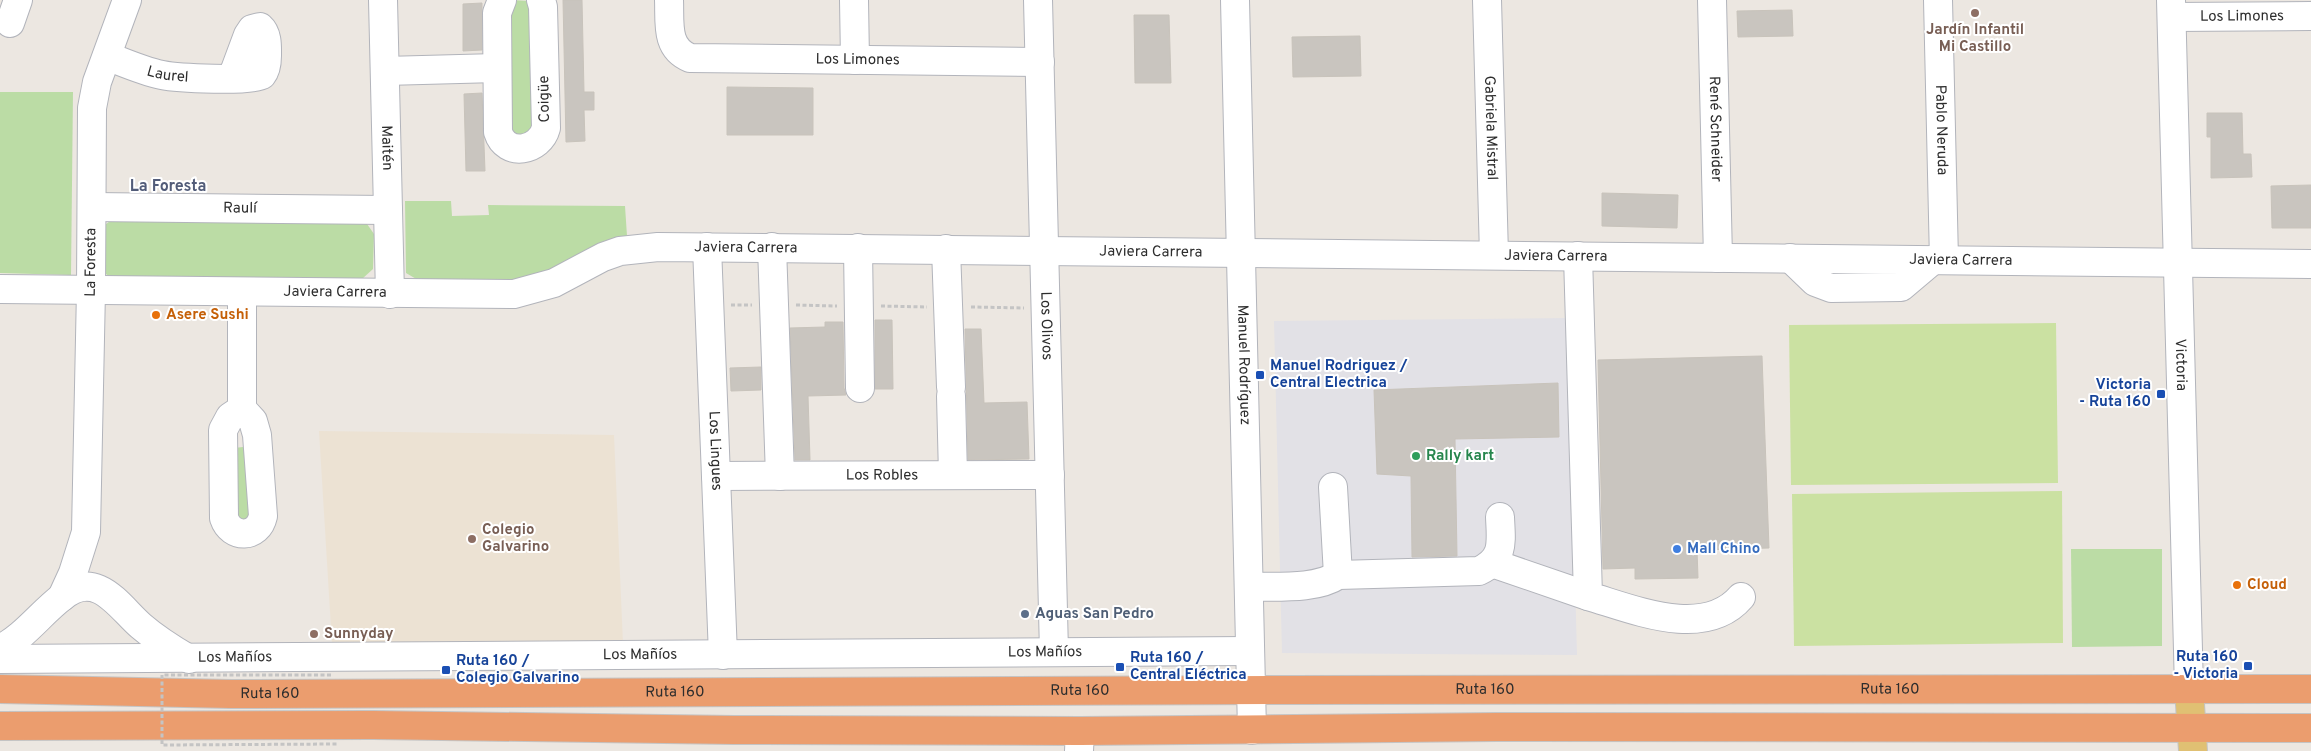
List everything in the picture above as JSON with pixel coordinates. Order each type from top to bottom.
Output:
[{"type":"highway","name":"Ruta 160","points":[[0,689],[231,694],[1251,690],[2311,689]]},
{"type":"highway","points":[[0,726],[373,725],[1079,741],[1252,730],[1522,727],[2193,740],[2311,728]]},
{"type":"main road","name":"Victoria","points":[[2188,689],[2193,740]]},
{"type":"street","name":"La Foresta","points":[[72,659],[60,651],[51,637],[48,620],[74,573],[86,532],[91,290],[92,108],[97,82],[128,0]]},
{"type":"street","name":"Maitén","points":[[383,0],[390,294]]},
{"type":"street","name":"Coigüe","points":[[502,0],[497,14],[500,138],[508,147],[514,148],[533,147],[542,139],[546,128],[544,12],[541,0]]},
{"type":"street","name":"Los Limones","points":[[669,0],[671,40],[678,51],[690,58],[1040,62]]},
{"type":"street","points":[[854,0],[855,60]]},
{"type":"street","name":"Los Olivos","points":[[1038,0],[1054,652]]},
{"type":"street","name":"Manuel Rodríguez","points":[[1235,0],[1252,730]]},
{"type":"street","name":"Gabriela Mistral","points":[[1488,0],[1494,255]]},
{"type":"street","name":"René Schneider","points":[[1712,0],[1718,258]]},
{"type":"street","name":"Pablo Neruda","points":[[1938,0],[1938,260]]},
{"type":"street","name":"Los Limones","points":[[2172,8],[2311,16]]},
{"type":"street","name":"Victoria","points":[[2172,8],[2188,689]]},
{"type":"street","name":"Laurel","points":[[107,56],[161,75],[232,78]]},
{"type":"street","points":[[385,71],[497,68]]},
{"type":"street","name":"Raulí","points":[[92,207],[388,210]]},
{"type":"street","name":"Javiera Carrera","points":[[0,289],[514,294],[554,283],[603,257],[620,251],[639,248],[707,247],[2311,264]]},
{"type":"street","name":"Los Lingues","points":[[707,247],[723,655]]},
{"type":"street","points":[[772,247],[780,476]]},
{"type":"street","points":[[858,248],[860,388]]},
{"type":"street","points":[[946,249],[953,475]]},
{"type":"street","points":[[1578,256],[1588,596]]},
{"type":"street","points":[[242,292],[242,409]]},
{"type":"street","name":"Los Robles","points":[[716,476],[1050,475]]},
{"type":"street","points":[[1334,487],[1338,575]]},
{"type":"street","points":[[1249,578],[1315,567],[1329,570],[1338,575],[1470,573],[1479,571],[1492,563],[1501,541],[1500,517]]},
{"type":"street","name":"La Foresta","points":[[86,532],[97,567],[119,603],[127,626],[123,642],[118,649],[105,658]]},
{"type":"street","points":[[1492,563],[1588,596],[1655,615],[1683,619],[1721,613],[1741,597]]},
{"type":"street","name":"La Foresta","points":[[0,649],[24,634],[58,601],[78,589],[87,588],[96,589],[119,603],[155,638],[189,659]]},
{"type":"street","name":"Los Mañíos","points":[[0,658],[189,659],[1250,651]]},
{"type":"path","points":[[331,675],[162,675],[162,745],[337,744]]},
{"type":"shaded area","points":[[1568,318],[1577,655],[1282,653],[1274,321]]},
{"type":"shaded area","name":"Colegio Galvarino","points":[[319,431],[614,435],[623,644],[332,644]]},
{"type":"green space","points":[[510,0],[530,1],[537,126],[526,137],[510,135]]},
{"type":"green space","points":[[0,92],[73,92],[71,275],[0,273]]},
{"type":"green space","points":[[405,201],[451,201],[452,216],[489,215],[488,205],[625,206],[627,236],[594,246],[542,275],[516,281],[418,280],[406,273]]},
{"type":"green space","points":[[113,219],[365,221],[374,234],[373,269],[362,279],[110,277],[102,271],[102,227]]},
{"type":"green space","points":[[2056,323],[2058,483],[1791,485],[1789,325]]},
{"type":"green space","points":[[243,447],[246,450],[250,518],[234,524],[234,448]]},
{"type":"green space","points":[[2062,491],[2063,643],[1794,646],[1792,494]]},
{"type":"green space","points":[[2071,549],[2162,549],[2162,646],[2072,647]]},
{"type":"building","points":[[563,0],[582,0],[584,92],[594,92],[594,110],[584,110],[585,141],[566,142]]},
{"type":"building","points":[[482,3],[482,50],[463,51],[463,4]]},
{"type":"building","points":[[1792,10],[1793,36],[1738,37],[1737,11]]},
{"type":"building","points":[[1134,15],[1169,15],[1171,83],[1135,83]]},
{"type":"building","points":[[1360,36],[1361,76],[1293,77],[1292,37]]},
{"type":"building","points":[[727,87],[813,88],[813,135],[727,135]]},
{"type":"building","points":[[482,93],[485,171],[466,171],[464,94]]},
{"type":"building","points":[[2207,113],[2242,113],[2243,154],[2251,154],[2252,177],[2211,178],[2211,137],[2207,137]]},
{"type":"building","points":[[2311,185],[2311,228],[2272,228],[2271,186]]},
{"type":"building","points":[[1602,193],[1678,195],[1677,228],[1602,226]]},
{"type":"building","points":[[875,320],[892,320],[893,389],[875,389]]},
{"type":"building","points":[[825,322],[843,322],[844,388],[846,395],[808,396],[810,460],[795,460],[790,328],[825,327]]},
{"type":"building","points":[[965,329],[981,329],[984,403],[1027,402],[1029,459],[968,460]]},
{"type":"building","points":[[1762,356],[1769,548],[1697,550],[1698,578],[1635,579],[1635,568],[1603,569],[1598,360]]},
{"type":"building","points":[[761,367],[761,390],[731,391],[730,368]]},
{"type":"building","name":"Rally kart","points":[[1558,383],[1559,437],[1455,439],[1457,556],[1412,557],[1411,476],[1377,474],[1374,390]]},
{"type":"place","name":"Jardín Infantil Mi Castillo","points":[[1975,13]]},
{"type":"place","name":"Asere Sushi","points":[[156,315]]},
{"type":"place","name":"Manuel Rodriguez / Central Electrica","points":[[1260,375]]},
{"type":"place","name":"Victoria - Ruta 160","points":[[2161,394]]},
{"type":"place","name":"Rally kart","points":[[1416,456]]},
{"type":"place","name":"Colegio Galvarino","points":[[472,539]]},
{"type":"place","name":"Mall Chino","points":[[1677,549]]},
{"type":"place","name":"Cloud","points":[[2237,585]]},
{"type":"place","name":"Aguas San Pedro","points":[[1025,614]]},
{"type":"place","name":"Sunnyday","points":[[314,634]]},
{"type":"place","name":"Ruta 160 - Victoria","points":[[2248,666]]},
{"type":"place","name":"Ruta 160 / Central Eléctrica","points":[[1120,667]]},
{"type":"place","name":"Ruta 160 / Colegio Galvarino","points":[[446,670]]},
{"type":"district","name":"La Foresta","points":[[168,187]]}]
